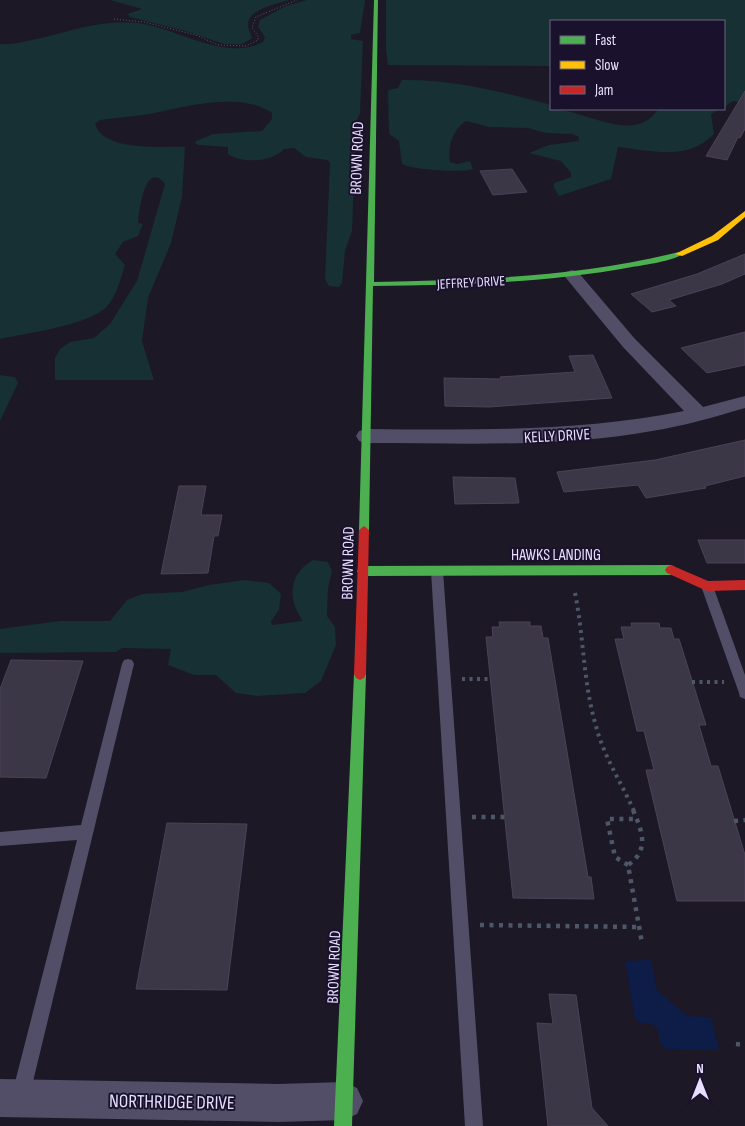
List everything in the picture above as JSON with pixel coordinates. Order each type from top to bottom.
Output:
[{"type":"street","name":"BROWN ROAD","points":[[344,1113],[363,571],[376,0]]},
{"type":"street","name":"JEFFREY DRIVE","points":[[369,284],[448,284],[572,275],[653,261],[702,245],[733,226],[745,213]]},
{"type":"street","points":[[572,275],[629,343],[699,415]]},
{"type":"street","name":"KELLY DRIVE","points":[[366,436],[492,438],[578,435],[652,426],[745,402]]},
{"type":"street","name":"HAWKS LANDING","points":[[363,571],[672,570],[707,586],[745,586]]},
{"type":"street","name":"NORTHRIDGE DRIVE","points":[[10,1098],[278,1103],[344,1113]]},
{"type":"lane","points":[[437,571],[474,1126]]},
{"type":"lane","points":[[707,586],[743,687]]},
{"type":"lane","points":[[10,1098],[86,832],[128,664]]},
{"type":"lane","points":[[0,839],[86,832]]},
{"type":"path","points":[[114,19],[144,22],[196,35],[218,45],[246,46],[258,40],[258,36],[252,28],[256,17],[297,0]]},
{"type":"path","points":[[570,571],[576,597],[588,698],[610,764],[633,806],[643,847],[642,856],[635,863],[628,865],[615,857],[607,819],[636,819]]},
{"type":"path","points":[[444,680],[490,679]]},
{"type":"path","points":[[692,682],[743,687]]},
{"type":"path","points":[[453,817],[504,817]]},
{"type":"path","points":[[734,820],[745,820]]},
{"type":"path","points":[[628,865],[642,943]]},
{"type":"path","points":[[460,925],[639,927]]},
{"type":"path","points":[[736,1044],[745,1044]]},
{"type":"green space","points":[[110,0],[289,0],[265,7],[252,15],[249,21],[251,39],[242,44],[224,44],[186,31],[130,17],[128,14],[142,9]]},
{"type":"green space","points":[[307,0],[365,0],[360,33],[351,35],[351,39],[363,41],[360,113],[356,123],[352,231],[345,251],[342,283],[339,287],[329,286],[325,279],[330,163],[327,160],[306,157],[294,148],[284,149],[273,157],[249,160],[228,154],[228,147],[198,145],[195,143],[196,141],[213,134],[262,131],[272,119],[272,113],[261,107],[236,102],[193,105],[151,114],[100,120],[95,124],[100,133],[109,139],[121,143],[149,147],[185,147],[182,197],[171,243],[148,298],[142,341],[154,380],[55,380],[55,358],[60,349],[70,342],[94,338],[110,324],[137,281],[165,184],[158,178],[152,178],[144,190],[138,223],[143,224],[138,236],[123,242],[115,254],[125,265],[117,289],[107,306],[94,316],[68,325],[0,339],[0,44],[41,38],[101,24],[126,22],[153,26],[217,46],[248,47],[263,42],[265,37],[258,27],[260,20],[286,6]]},
{"type":"green space","points":[[386,0],[745,0],[745,103],[733,101],[725,106],[725,20],[550,20],[550,66],[388,65],[386,50]]},
{"type":"green space","points":[[402,80],[421,80],[478,87],[550,105],[550,110],[564,111],[623,125],[637,125],[648,120],[657,110],[718,110],[711,114],[714,134],[693,148],[681,151],[656,152],[618,147],[611,179],[559,196],[554,188],[554,183],[571,177],[571,173],[561,161],[529,153],[549,145],[579,141],[579,137],[572,134],[546,133],[528,128],[489,127],[466,121],[461,124],[454,134],[449,156],[450,162],[457,164],[470,161],[473,169],[458,171],[437,170],[416,168],[402,164],[399,141],[389,134],[388,90],[398,88]]},
{"type":"green space","points":[[0,375],[15,377],[18,383],[0,421]]},
{"type":"green space","points":[[313,560],[328,562],[332,571],[328,588],[327,616],[335,627],[336,645],[321,681],[305,693],[257,696],[236,693],[216,675],[194,675],[168,665],[171,649],[122,648],[116,652],[0,653],[0,629],[60,621],[110,621],[127,600],[142,594],[182,592],[209,585],[245,580],[269,583],[281,594],[279,610],[271,621],[272,625],[302,621],[295,608],[293,596],[294,583],[303,568]]},
{"type":"water","points":[[651,960],[657,990],[687,1016],[711,1017],[719,1050],[666,1049],[660,1043],[658,1029],[650,1023],[641,1023],[635,1019],[625,961]]},
{"type":"building","points":[[745,91],[745,129],[740,138],[738,137],[727,160],[706,156]]},
{"type":"building","points":[[512,169],[527,192],[493,195],[480,171]]},
{"type":"building","points":[[745,254],[745,274],[722,284],[669,300],[676,306],[652,312],[631,294],[697,274]]},
{"type":"building","points":[[745,332],[745,365],[707,373],[681,348]]},
{"type":"building","points":[[593,355],[612,398],[489,407],[445,406],[444,378],[501,379],[500,377],[575,372],[569,356]]},
{"type":"building","points":[[745,440],[745,476],[705,486],[706,488],[646,498],[638,485],[564,492],[557,472],[655,460]]},
{"type":"building","points":[[453,477],[515,478],[519,503],[455,504]]},
{"type":"building","points":[[179,486],[206,486],[201,515],[222,515],[218,536],[214,536],[208,573],[161,574]]},
{"type":"building","points":[[698,540],[745,540],[745,563],[707,563]]},
{"type":"building","points":[[499,622],[530,622],[530,626],[541,626],[543,638],[548,638],[588,877],[591,877],[594,899],[513,898],[486,637],[493,637],[492,627],[500,627]]},
{"type":"building","points":[[631,623],[659,623],[660,628],[671,628],[674,639],[679,639],[706,725],[699,725],[711,766],[718,766],[745,855],[745,901],[677,901],[646,770],[654,770],[644,731],[637,731],[615,639],[624,639],[621,627],[632,627]]},
{"type":"building","points":[[11,660],[83,661],[46,778],[0,777],[0,689]]},
{"type":"building","points":[[167,823],[247,824],[227,990],[136,989]]},
{"type":"building","points":[[549,994],[576,995],[592,1108],[608,1126],[548,1126],[537,1023],[553,1024]]},
{"type":"traffic: fast","points":[[364,530],[376,0]]},
{"type":"traffic: fast","points":[[369,284],[446,283],[564,276],[642,263],[679,254]]},
{"type":"traffic: fast","points":[[363,571],[671,570]]},
{"type":"traffic: fast","points":[[343,1126],[360,674]]},
{"type":"traffic: slow","points":[[679,254],[715,238],[745,213]]},
{"type":"traffic: jam","points":[[360,674],[364,530]]},
{"type":"traffic: jam","points":[[671,570],[707,586],[745,585]]}]
